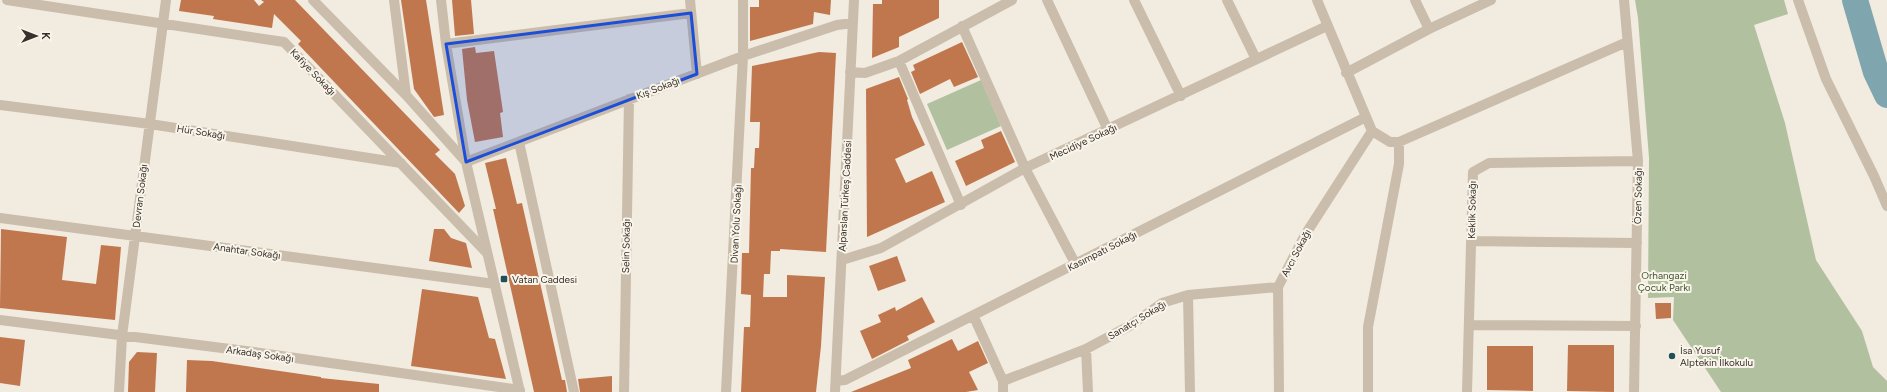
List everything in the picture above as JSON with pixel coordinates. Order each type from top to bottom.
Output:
[{"type":"street","name":"Kafiye Sokağı","points":[[7,0],[284,42],[486,252]]},
{"type":"street","name":"Devran Sokağı","points":[[119,392],[122,336],[166,0]]},
{"type":"street","points":[[313,0],[406,95],[466,162]]},
{"type":"street","points":[[394,0],[406,95]]},
{"type":"street","points":[[441,0],[446,44],[466,162],[520,391]]},
{"type":"street","points":[[690,0],[696,74]]},
{"type":"street","name":"Divan Yolu Sokağı","points":[[726,392],[743,56],[743,0]]},
{"type":"street","name":"Alparslan Türkeş Caddesi","points":[[835,392],[854,0]]},
{"type":"street","points":[[850,72],[865,73],[899,61],[1012,0]]},
{"type":"street","points":[[1047,0],[1108,130]]},
{"type":"street","points":[[1134,0],[1180,96]]},
{"type":"street","points":[[1227,0],[1256,59]]},
{"type":"street","points":[[1317,0],[1326,26],[1372,131],[1390,142],[1399,142],[1627,42]]},
{"type":"street","points":[[1415,0],[1429,28]]},
{"type":"street","points":[[1346,73],[1429,28],[1491,0]]},
{"type":"street","name":"Özen Sokağı","points":[[1624,0],[1638,161],[1634,392]]},
{"type":"street","points":[[1798,0],[1826,79],[1874,176],[1887,206]]},
{"type":"street","points":[[446,44],[692,13]]},
{"type":"street","name":"Kış Sokağı","points":[[466,162],[743,56],[837,25],[853,23]]},
{"type":"street","points":[[962,26],[1025,168],[1076,265]]},
{"type":"street","name":"Mecidiye Sokağı","points":[[842,260],[881,248],[961,205],[1025,168],[1326,26]]},
{"type":"street","points":[[899,61],[961,205]]},
{"type":"street","name":"Selin Sokağı","points":[[624,392],[629,99]]},
{"type":"street","name":"Hür Sokağı","points":[[0,105],[150,124],[401,163]]},
{"type":"street","name":"Kasımpatı Sokağı","points":[[836,381],[845,380],[974,317],[1366,117]]},
{"type":"street","name":"Avcı Sokağı","points":[[1279,392],[1278,287],[1305,235],[1372,131]]},
{"type":"street","points":[[519,142],[574,392]]},
{"type":"street","points":[[1368,392],[1368,327],[1399,164],[1399,142]]},
{"type":"street","name":"Keklik Sokağı","points":[[1467,392],[1472,172],[1489,163],[1638,161]]},
{"type":"street","name":"Anahtar Sokağı","points":[[0,218],[495,284]]},
{"type":"street","points":[[1471,241],[1637,243]]},
{"type":"street","name":"Sanatçı Sokağı","points":[[1003,381],[1086,349],[1131,325],[1162,303],[1188,295],[1278,287]]},
{"type":"street","points":[[1188,295],[1190,392]]},
{"type":"street","points":[[974,317],[1003,381],[1003,392]]},
{"type":"street","name":"Arkadaş Sokağı","points":[[0,320],[520,391]]},
{"type":"street","points":[[1469,325],[1636,326]]},
{"type":"street","points":[[1086,349],[1088,392]]},
{"type":"highlighted area","points":[[691,13],[697,74],[466,162],[446,44]]},
{"type":"green space","name":"Orhangazi Çocuk Parkı","points":[[1635,0],[1784,0],[1788,14],[1754,25],[1785,123],[1816,260],[1862,331],[1873,367],[1887,381],[1887,392],[1721,392],[1673,320],[1674,297],[1648,298],[1649,158],[1638,18]]},
{"type":"green space","points":[[981,80],[1001,126],[947,150],[927,104]]},
{"type":"building","points":[[181,0],[254,0],[259,6],[264,2],[261,0],[295,0],[440,150],[435,154],[455,174],[465,206],[459,213],[298,44],[301,41],[274,14],[272,28],[213,19],[214,16],[179,11]]},
{"type":"building","points":[[401,0],[426,0],[444,115],[434,117],[414,89]]},
{"type":"building","points":[[452,0],[471,0],[474,34],[455,36]]},
{"type":"building","points":[[759,0],[831,0],[830,15],[814,12],[813,24],[750,41],[750,7],[759,7]]},
{"type":"building","points":[[882,0],[939,0],[939,18],[899,37],[899,47],[872,58],[873,4],[882,4]]},
{"type":"building","points":[[962,42],[978,77],[954,87],[950,79],[920,94],[911,72],[915,70],[913,65]]},
{"type":"building","points":[[475,47],[476,53],[494,51],[503,112],[500,113],[503,137],[475,142],[467,100],[462,49]]},
{"type":"building","points":[[819,52],[836,53],[826,252],[780,249],[780,251],[771,251],[770,274],[764,274],[763,297],[787,297],[787,275],[825,277],[821,346],[816,392],[741,392],[744,327],[750,327],[751,295],[741,294],[742,253],[749,253],[751,168],[754,168],[755,148],[759,148],[760,122],[750,122],[752,66]]},
{"type":"building","points":[[899,77],[908,99],[912,117],[925,145],[895,159],[906,183],[932,171],[945,202],[867,237],[866,89]]},
{"type":"building","points":[[1001,131],[1015,162],[966,186],[955,161],[984,148],[981,140]]},
{"type":"building","points":[[506,158],[517,204],[522,203],[562,380],[565,380],[567,392],[534,392],[493,209],[496,209],[485,163]]},
{"type":"building","points":[[1,229],[67,237],[62,280],[96,284],[101,245],[121,247],[115,320],[0,308]]},
{"type":"building","points":[[434,229],[444,229],[451,238],[466,243],[472,268],[429,261]]},
{"type":"building","points":[[897,256],[906,281],[878,291],[869,266]]},
{"type":"building","points":[[422,289],[478,297],[489,338],[495,339],[506,379],[411,366]]},
{"type":"building","points":[[922,297],[935,322],[907,336],[909,340],[872,359],[860,331],[881,322],[878,315],[895,307],[896,311]]},
{"type":"building","points":[[1655,303],[1671,303],[1671,318],[1656,319]]},
{"type":"building","points":[[0,337],[25,340],[20,386],[0,383]]},
{"type":"building","points":[[952,339],[958,351],[978,341],[988,363],[969,372],[978,390],[966,392],[851,392],[911,368],[908,360]]},
{"type":"building","points":[[1568,345],[1614,345],[1614,392],[1567,391]]},
{"type":"building","points":[[1487,346],[1533,346],[1533,391],[1487,390]]},
{"type":"building","points":[[137,352],[157,353],[155,392],[128,392],[129,362]]},
{"type":"building","points":[[187,360],[212,361],[321,378],[379,384],[379,392],[186,392]]},
{"type":"building","points":[[612,376],[612,392],[580,392],[578,379]]},
{"type":"waterway","points":[[1855,0],[1876,72],[1887,95]]},
{"type":"place","name":"Vatan Caddesi","points":[[504,279]]},
{"type":"place","name":"İsa Yusuf Alptekin İlkokulu","points":[[1672,356]]}]
